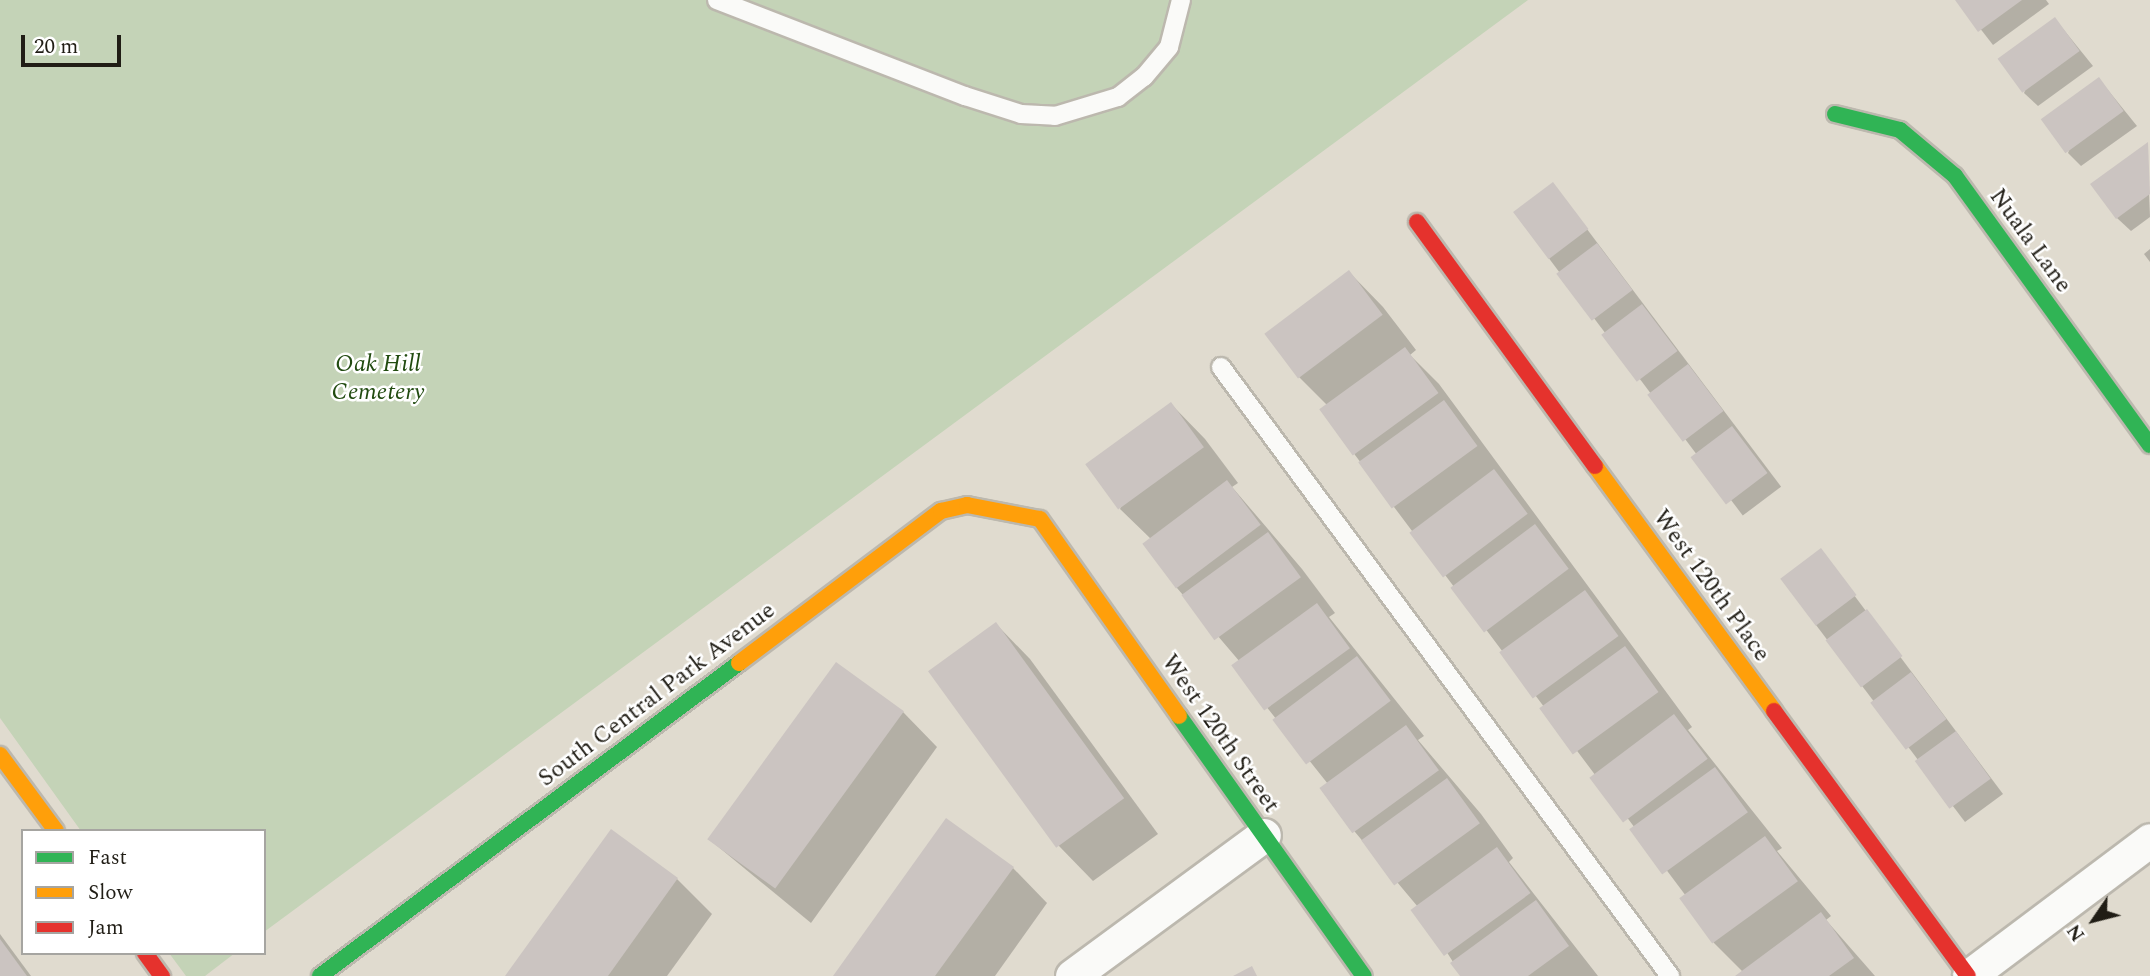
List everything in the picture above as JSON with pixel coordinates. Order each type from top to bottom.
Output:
[{"type":"street","name":"Nuala Lane","points":[[1835,114],[1900,130],[1955,176],[2150,445]]},
{"type":"street","name":"West 120th Place","points":[[1417,222],[1969,976]]},
{"type":"street","name":"South Central Park Avenue","points":[[320,976],[941,511],[968,505],[1040,519]]},
{"type":"street","name":"West 120th Street","points":[[1040,519],[1364,976]]},
{"type":"street","points":[[0,755],[55,829]]},
{"type":"street","points":[[1072,976],[1264,835]]},
{"type":"street","points":[[1969,976],[2150,840]]},
{"type":"street","points":[[146,955],[162,976]]},
{"type":"lane","points":[[717,0],[965,96],[1021,114],[1055,116],[1118,97],[1143,77],[1170,47],[1181,0]]},
{"type":"lane","points":[[1221,367],[1670,976]]},
{"type":"green space","name":"Oak Hill Cemetery","points":[[0,0],[1528,0],[266,931],[266,829],[80,829],[0,718]]},
{"type":"green space","points":[[170,955],[232,955],[205,976],[186,976]]},
{"type":"building","points":[[1955,0],[2022,0],[1978,32]]},
{"type":"building","points":[[2055,17],[2080,51],[2022,93],[1998,59]]},
{"type":"building","points":[[2099,77],[2124,111],[2065,153],[2041,119]]},
{"type":"building","points":[[2148,142],[2150,194],[2116,219],[2090,184]]},
{"type":"building","points":[[1553,182],[1589,229],[1549,259],[1513,212]]},
{"type":"building","points":[[1597,243],[1633,290],[1592,321],[1556,274]]},
{"type":"building","points":[[1349,270],[1383,315],[1298,379],[1264,334]]},
{"type":"building","points":[[1642,304],[1678,351],[1637,382],[1601,335]]},
{"type":"building","points":[[1405,347],[1439,393],[1353,455],[1319,409]]},
{"type":"building","points":[[1688,364],[1724,411],[1683,442],[1647,395]]},
{"type":"building","points":[[1444,400],[1478,446],[1392,508],[1358,462]]},
{"type":"building","points":[[1171,402],[1204,447],[1118,510],[1085,464]]},
{"type":"building","points":[[1732,426],[1768,473],[1726,504],[1690,457]]},
{"type":"building","points":[[1494,469],[1528,514],[1443,578],[1409,533]]},
{"type":"building","points":[[1227,480],[1261,525],[1176,589],[1142,544]]},
{"type":"building","points":[[1535,524],[1569,569],[1484,633],[1450,588]]},
{"type":"building","points":[[1268,532],[1301,577],[1214,640],[1181,595]]},
{"type":"building","points":[[1821,548],[1857,595],[1816,626],[1780,579]]},
{"type":"building","points":[[1585,590],[1619,636],[1533,698],[1499,652]]},
{"type":"building","points":[[1317,603],[1350,648],[1264,711],[1231,665]]},
{"type":"building","points":[[1867,609],[1903,656],[1861,687],[1825,640]]},
{"type":"building","points":[[996,622],[1124,798],[1056,848],[928,671]]},
{"type":"building","points":[[1625,646],[1659,692],[1573,754],[1539,708]]},
{"type":"building","points":[[1357,656],[1391,701],[1306,765],[1272,720]]},
{"type":"building","points":[[836,662],[904,711],[775,889],[707,839]]},
{"type":"building","points":[[1911,672],[1947,719],[1906,750],[1870,703]]},
{"type":"building","points":[[1674,714],[1708,759],[1623,823],[1589,778]]},
{"type":"building","points":[[1406,725],[1439,770],[1352,833],[1319,788]]},
{"type":"building","points":[[1956,731],[1991,779],[1949,809],[1915,761]]},
{"type":"building","points":[[1715,767],[1748,812],[1662,875],[1629,829]]},
{"type":"building","points":[[1447,778],[1480,823],[1394,886],[1361,840]]},
{"type":"building","points":[[946,818],[1014,867],[935,976],[833,976]]},
{"type":"building","points":[[611,829],[678,878],[608,976],[505,976]]},
{"type":"building","points":[[1765,836],[1798,881],[1712,944],[1679,898]]},
{"type":"building","points":[[1497,847],[1531,893],[1444,956],[1410,910]]},
{"type":"building","points":[[1536,900],[1569,946],[1528,976],[1460,976],[1450,963]]},
{"type":"building","points":[[1821,912],[1854,958],[1829,976],[1735,976]]},
{"type":"building","points":[[0,939],[27,976],[0,976]]},
{"type":"building","points":[[1252,966],[1257,976],[1233,976]]},
{"type":"traffic: fast","points":[[1835,114],[1900,130],[1955,176],[2150,445]]},
{"type":"traffic: fast","points":[[320,976],[739,663]]},
{"type":"traffic: fast","points":[[1179,716],[1364,976]]},
{"type":"traffic: slow","points":[[1595,466],[1774,711]]},
{"type":"traffic: slow","points":[[739,663],[941,511],[967,505],[1040,519],[1179,716]]},
{"type":"traffic: slow","points":[[0,755],[55,829]]},
{"type":"traffic: jam","points":[[1417,222],[1595,466]]},
{"type":"traffic: jam","points":[[1774,711],[1968,976]]},
{"type":"traffic: jam","points":[[146,955],[162,976]]}]
